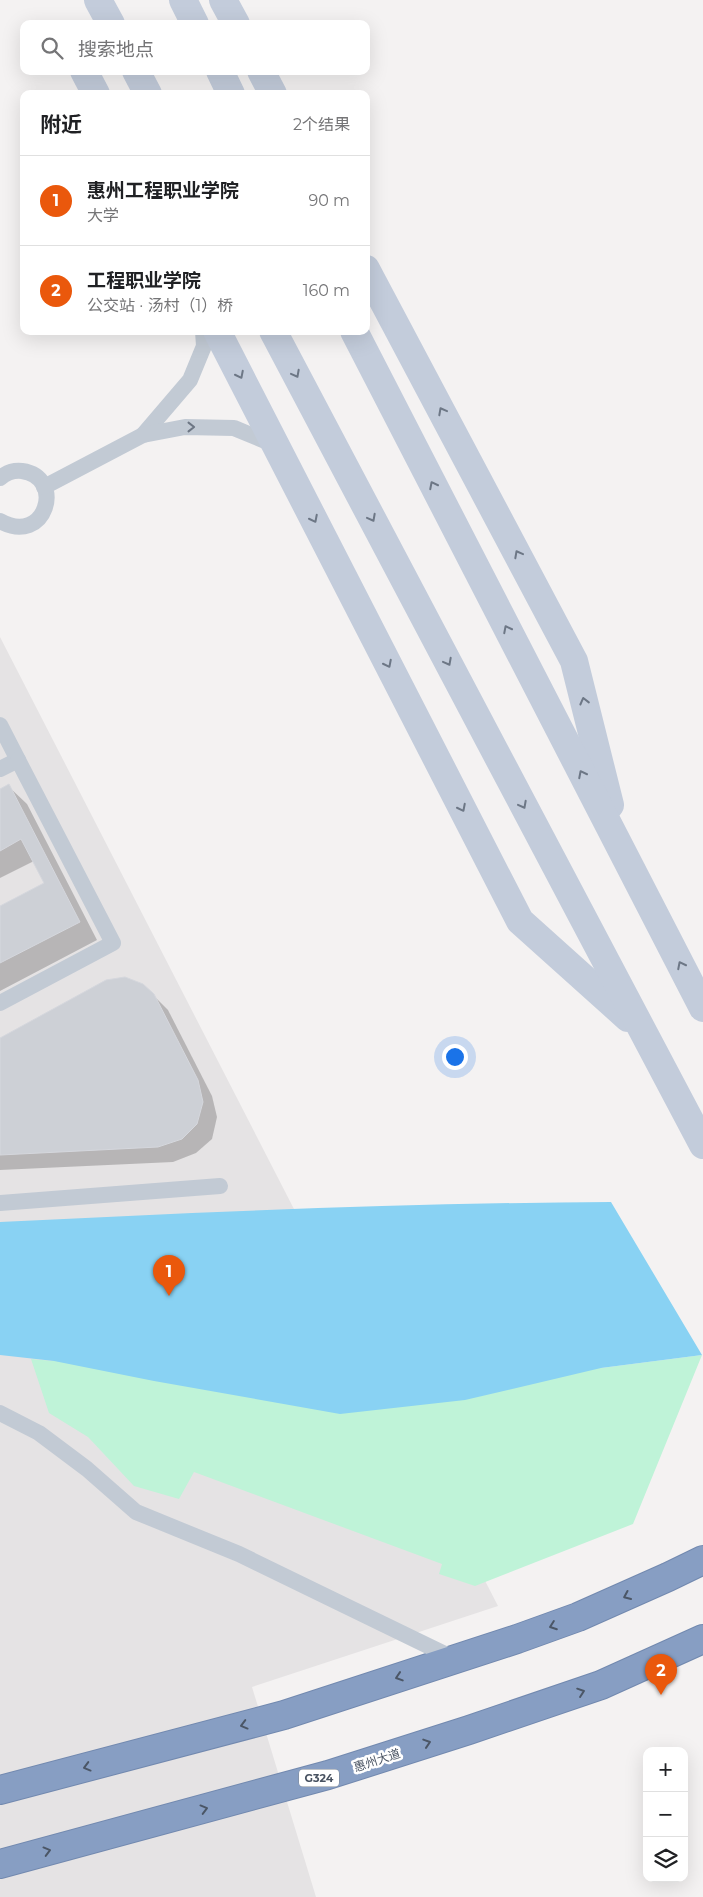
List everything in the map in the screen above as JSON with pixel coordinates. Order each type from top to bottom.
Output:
[{"type":"highway","points":[[0,1790],[284,1715],[526,1636],[599,1608],[703,1560]]},
{"type":"highway","name":"惠州大道","points":[[0,1864],[328,1775],[601,1685],[692,1645]]},
{"type":"street","points":[[91,20],[94,0]]},
{"type":"street","points":[[98,0],[109,20]]},
{"type":"street","points":[[183,0],[193,20]]},
{"type":"street","points":[[223,0],[234,20]]},
{"type":"street","points":[[86,75],[94,90]]},
{"type":"street","points":[[138,75],[146,90]]},
{"type":"street","points":[[222,75],[229,90]]},
{"type":"street","points":[[263,75],[271,90]]},
{"type":"street","points":[[370,277],[574,661],[622,851]]},
{"type":"street","points":[[220,335],[520,921],[642,1031]]},
{"type":"street","points":[[275,335],[703,1145]]},
{"type":"street","points":[[356,335],[703,1008]]},
{"type":"street","points":[[662,1580],[703,1544]]},
{"type":"lane","points":[[143,435],[190,380],[204,346],[203,335]]},
{"type":"lane","points":[[44,487],[143,435],[185,427],[234,428],[276,446]]},
{"type":"lane","points":[[0,478],[16,471],[28,472],[37,478],[44,487],[47,497],[46,508],[40,518],[31,524],[21,528],[10,526],[0,521]]},
{"type":"lane","points":[[0,1003],[113,943],[1,730]]},
{"type":"lane","points":[[0,769],[18,760]]},
{"type":"lane","points":[[0,1203],[220,1186]]},
{"type":"lane","points":[[0,1413],[39,1433],[87,1469],[136,1512],[239,1554],[455,1659]]},
{"type":"shaded area","points":[[0,637],[498,1606],[252,1687],[316,1897],[0,1897]]},
{"type":"green space","points":[[702,1355],[633,1524],[475,1586],[439,1574],[442,1564],[194,1472],[179,1499],[134,1486],[88,1437],[49,1413],[31,1359],[54,1361],[601,1368]]},
{"type":"water","points":[[611,1202],[702,1355],[601,1368],[465,1400],[340,1414],[54,1361],[0,1355],[0,1222],[458,1204]]},
{"type":"building","points":[[9,784],[80,922],[0,963],[0,906],[44,883],[21,839],[0,851],[0,789]]},
{"type":"building","points":[[125,977],[143,984],[154,994],[198,1080],[203,1102],[197,1124],[182,1139],[158,1147],[0,1155],[0,1038],[106,980]]},
{"type":"place","name":"惠州工程职业学院","points":[[169,1296]]},
{"type":"place","name":"工程职业学院","points":[[661,1695]]}]
